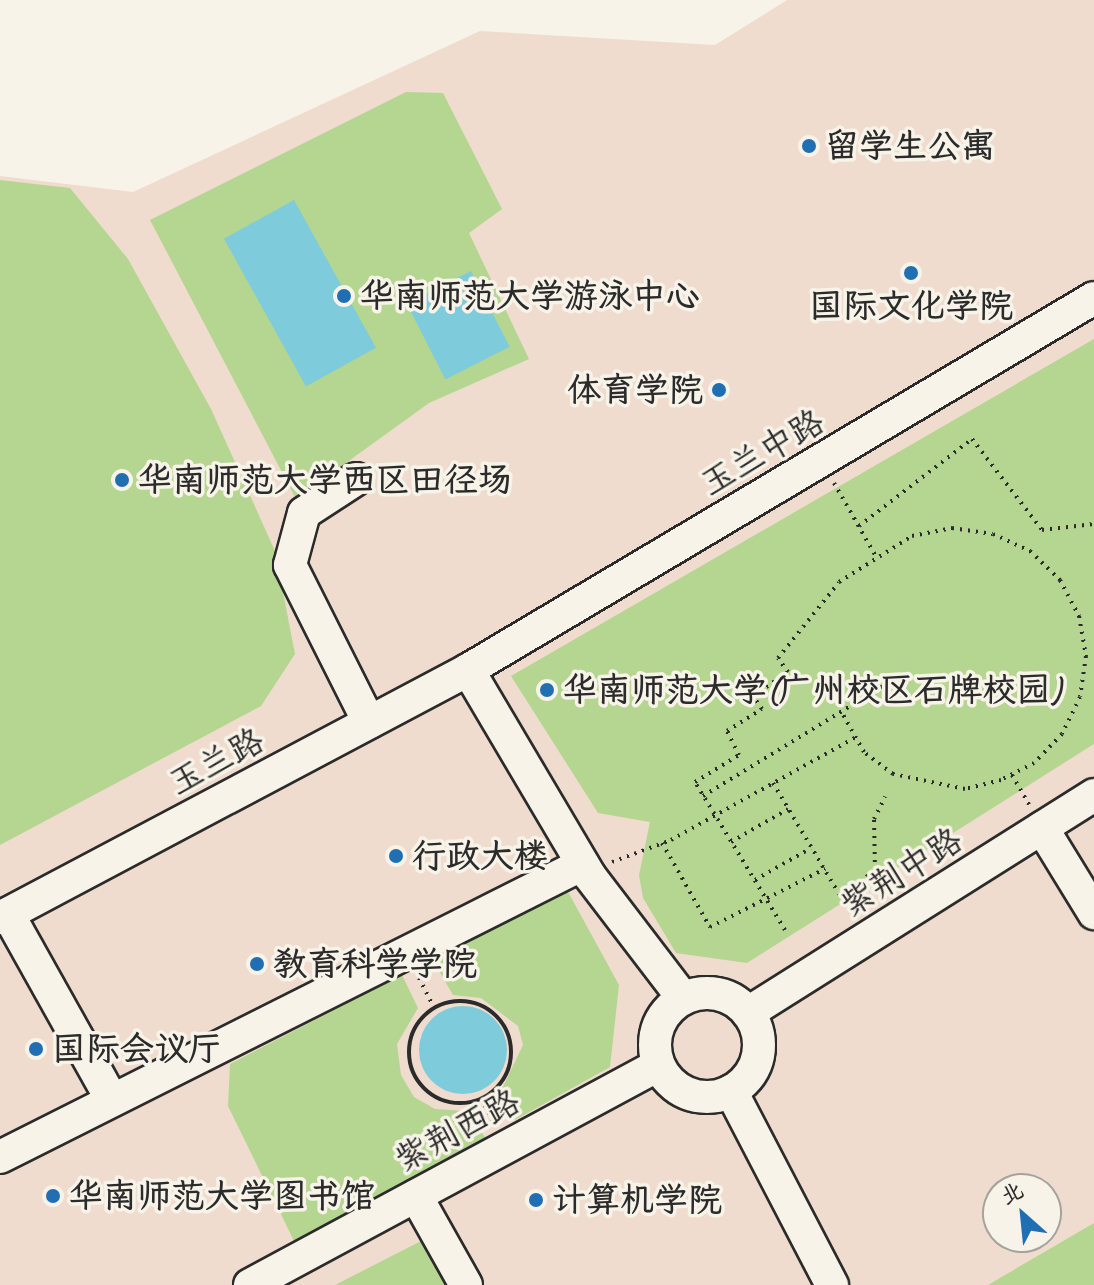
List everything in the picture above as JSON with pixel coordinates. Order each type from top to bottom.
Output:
[{"type":"street","name":"玉兰中路","points":[[468,670],[1094,298]]},
{"type":"street","points":[[356,479],[304,513],[290,565],[369,722]]},
{"type":"street","name":"玉兰路","points":[[4,916],[468,670]]},
{"type":"street","points":[[468,670],[586,870],[683,998]]},
{"type":"street","name":"紫荆中路","points":[[748,1013],[1094,795]]},
{"type":"street","points":[[1042,828],[1094,913]]},
{"type":"street","points":[[0,1157],[406,953],[586,870]]},
{"type":"street","points":[[4,916],[112,1100]]},
{"type":"street","points":[[719,994],[748,1013],[759,1047],[755,1065],[731,1091],[683,1091],[658,1065],[660,1021],[683,998],[719,994]]},
{"type":"street","name":"紫荆西路","points":[[250,1285],[658,1065]]},
{"type":"street","points":[[731,1091],[832,1285]]},
{"type":"street","points":[[416,1196],[466,1285]]},
{"type":"path","points":[[859,526],[972,439],[1042,530],[1094,524]]},
{"type":"path","points":[[821,460],[876,556]]},
{"type":"path","points":[[785,930],[695,782],[739,755],[727,731],[762,709],[753,696],[788,672],[778,658],[839,582],[912,536],[952,528],[993,534],[1030,551],[1060,580],[1084,645],[1080,697],[1062,734],[1012,775],[965,789],[928,786],[893,774],[856,737],[841,711]]},
{"type":"path","points":[[1084,645],[1094,643]]},
{"type":"path","points":[[703,796],[906,672]]},
{"type":"path","points":[[586,870],[662,843],[856,737]]},
{"type":"path","points":[[1012,775],[1042,828]]},
{"type":"path","points":[[773,783],[841,897],[869,881],[874,819],[885,797]]},
{"type":"path","points":[[731,842],[788,809]]},
{"type":"path","points":[[662,843],[710,927],[767,901],[825,869]]},
{"type":"path","points":[[755,880],[811,848]]},
{"type":"path","points":[[406,953],[434,1007]]},
{"type":"path","points":[[466,1001],[505,1028],[507,1068],[481,1098],[450,1102],[414,1075],[409,1045],[434,1007],[466,1001]]},
{"type":"shaded area","name":"华南师范大学(广州校区石牌校园)","points":[[787,0],[1094,0],[1094,1285],[0,1285],[0,176],[133,192],[480,31],[715,45]]},
{"type":"green space","name":"华南师范大学游泳中心","points":[[406,92],[443,93],[502,209],[469,233],[529,359],[429,403],[296,499],[150,220]]},
{"type":"green space","name":"华南师范大学西区田径场","points":[[0,180],[70,188],[128,259],[211,409],[275,551],[295,654],[261,706],[0,845]]},
{"type":"green space","points":[[1094,339],[1094,744],[747,963],[676,953],[643,898],[639,875],[650,822],[598,813],[511,676]]},
{"type":"green space","points":[[567,890],[619,985],[610,1067],[515,1120],[500,1093],[523,1045],[518,1026],[481,998],[453,995],[431,957]]},
{"type":"green space","points":[[402,975],[418,1008],[397,1044],[401,1075],[414,1097],[435,1109],[468,1111],[488,1142],[294,1241],[228,1106],[230,1064]]},
{"type":"green space","points":[[1094,1223],[1094,1285],[988,1285],[1043,1253],[1062,1253],[1062,1242]]},
{"type":"green space","points":[[427,1238],[451,1285],[335,1285]]},
{"type":"water","points":[[294,200],[376,348],[306,387],[224,239]]},
{"type":"water","points":[[471,271],[510,347],[445,379],[407,304]]},
{"type":"water","points":[[463,1006],[488,1013],[500,1025],[507,1050],[500,1075],[488,1087],[463,1094],[438,1087],[426,1075],[419,1050],[426,1025],[438,1013]]},
{"type":"place","name":"留学生公寓","points":[[809,146]]},
{"type":"place","name":"国际文化学院","points":[[911,273]]},
{"type":"place","name":"华南师范大学游泳中心","points":[[344,296]]},
{"type":"place","name":"体育学院","points":[[719,390]]},
{"type":"place","name":"华南师范大学西区田径场","points":[[122,480]]},
{"type":"place","name":"华南师范大学(广州校区石牌校园)","points":[[547,690]]},
{"type":"place","name":"行政大楼","points":[[396,856]]},
{"type":"place","name":"教育科学学院","points":[[257,964]]},
{"type":"place","name":"国际会议厅","points":[[36,1049]]},
{"type":"place","name":"华南师范大学图书馆","points":[[53,1196]]},
{"type":"place","name":"计算机学院","points":[[536,1200]]}]
